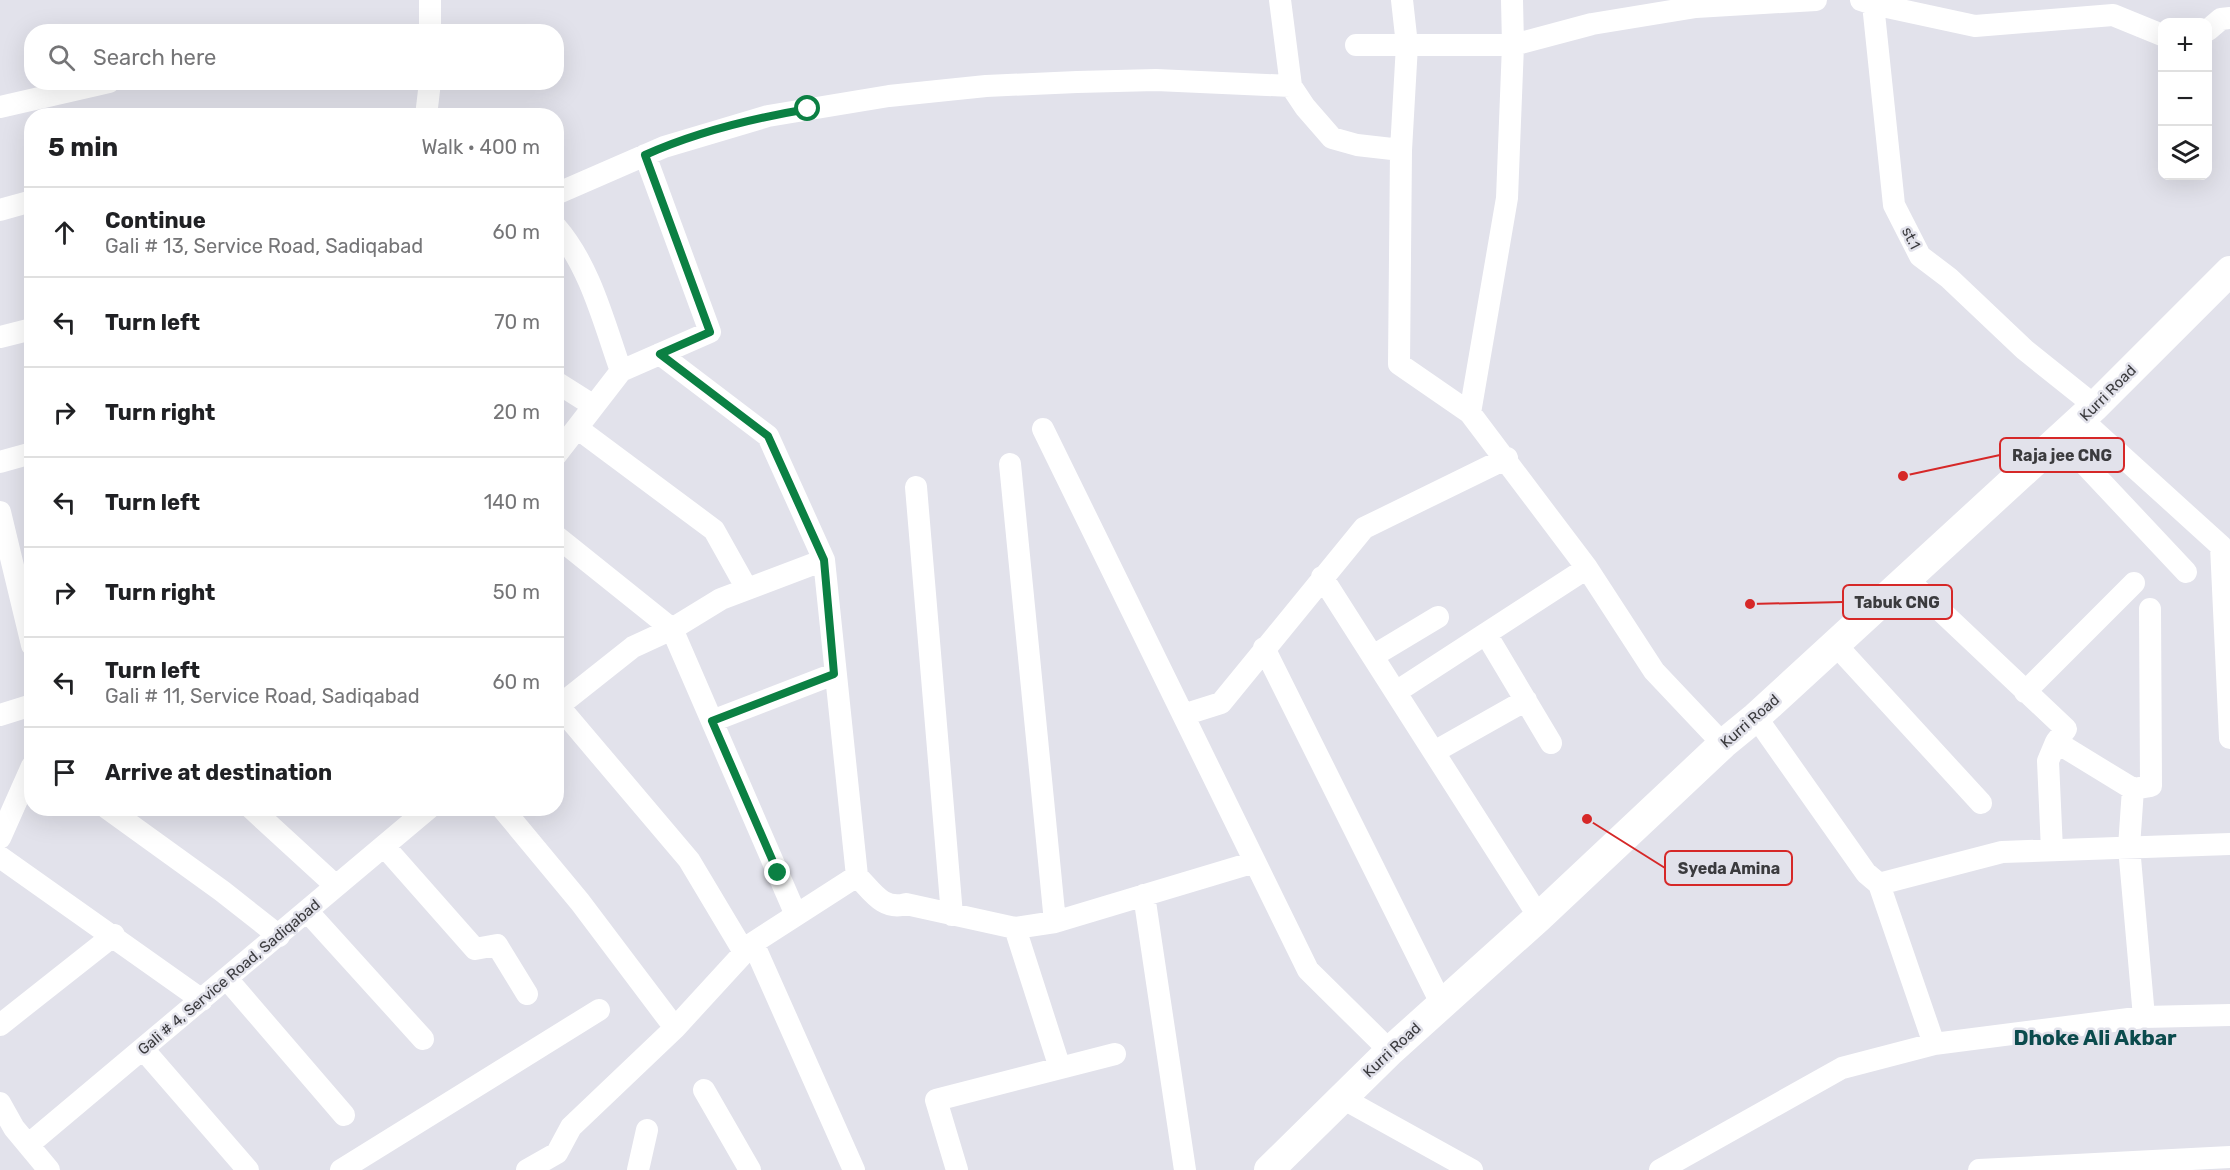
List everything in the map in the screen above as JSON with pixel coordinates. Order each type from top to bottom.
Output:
[{"type":"main road","name":"Kurri Road","points":[[1269,1170],[1390,1051],[1539,917],[1722,744],[1756,717],[2079,421],[2230,271]]},
{"type":"street","points":[[430,0],[430,24]]},
{"type":"street","points":[[1280,0],[1291,86],[1305,107],[1332,138],[1357,145],[1401,150]]},
{"type":"street","points":[[1402,0],[1407,45],[1401,150],[1399,364],[1470,412],[1507,458],[1587,567],[1654,671],[1722,744]]},
{"type":"street","points":[[1470,412],[1507,198],[1513,45],[1512,0]]},
{"type":"street","points":[[1356,45],[1513,45],[1592,24],[1696,3],[1816,0]]},
{"type":"street","points":[[1867,2],[1975,26],[2113,15],[2158,33]]},
{"type":"street","name":"st.1","points":[[1867,2],[1894,205],[1920,256],[1948,278],[2025,350],[2079,421]]},
{"type":"street","points":[[2212,27],[2221,19],[2230,18]]},
{"type":"street","points":[[564,190],[664,147],[768,116],[889,96],[986,87],[1156,80],[1291,86]]},
{"type":"street","points":[[0,107],[74,90]]},
{"type":"street","points":[[427,108],[429,90]]},
{"type":"street","points":[[564,445],[621,371],[710,332],[645,155]]},
{"type":"street","points":[[0,210],[24,203]]},
{"type":"street","points":[[564,236],[588,280],[621,371]]},
{"type":"street","points":[[0,337],[24,331]]},
{"type":"street","points":[[660,354],[768,436],[824,560],[834,674],[857,876],[884,904],[894,908],[906,904],[1015,928],[1054,922],[1255,862]]},
{"type":"street","points":[[564,387],[594,406]]},
{"type":"street","points":[[2079,421],[2186,572]]},
{"type":"street","points":[[2079,421],[2221,546],[2230,738]]},
{"type":"street","points":[[577,429],[714,530],[747,589]]},
{"type":"street","points":[[1043,429],[1308,970],[1390,1051]]},
{"type":"street","points":[[0,462],[24,455]]},
{"type":"street","points":[[1183,715],[1221,703],[1364,528],[1507,458]]},
{"type":"street","points":[[1010,464],[1054,922]]},
{"type":"street","points":[[916,487],[952,915]]},
{"type":"street","points":[[0,512],[24,614]]},
{"type":"street","points":[[564,542],[672,629],[796,915]]},
{"type":"street","points":[[564,701],[633,647],[672,629],[721,599],[824,560]]},
{"type":"street","points":[[1396,692],[1587,567]]},
{"type":"street","points":[[1322,577],[1539,917]]},
{"type":"street","points":[[1906,578],[2066,729],[2056,742],[2048,761],[2052,850]]},
{"type":"street","points":[[2025,692],[2134,583]]},
{"type":"street","points":[[2056,742],[2133,789],[2151,786],[2150,609]]},
{"type":"street","points":[[1373,656],[1438,617]]},
{"type":"street","points":[[1486,634],[1551,743]]},
{"type":"street","points":[[1834,644],[1981,803]]},
{"type":"street","points":[[1264,648],[1442,1005]]},
{"type":"street","points":[[712,721],[834,674]]},
{"type":"street","points":[[1434,752],[1526,700]]},
{"type":"street","points":[[0,715],[24,708]]},
{"type":"street","points":[[564,714],[689,860],[749,948],[854,1170]]},
{"type":"street","points":[[1756,717],[1866,873],[1879,884],[1934,1044]]},
{"type":"street","points":[[0,838],[24,784]]},
{"type":"street","points":[[2133,789],[2129,847],[2144,1017]]},
{"type":"street","points":[[118,816],[222,891],[279,936]]},
{"type":"street","points":[[260,816],[336,886]]},
{"type":"street","name":"Gali # 4, Service Road, Sadiqabad","points":[[28,1145],[384,846],[410,816]]},
{"type":"street","points":[[509,816],[580,902],[675,1028]]},
{"type":"street","points":[[1879,884],[2002,852],[2230,844]]},
{"type":"street","points":[[384,846],[475,949],[496,945],[527,994]]},
{"type":"street","points":[[0,857],[114,935],[202,1000]]},
{"type":"street","points":[[527,1170],[555,1162],[572,1127],[675,1028],[749,948],[857,876]]},
{"type":"street","points":[[1144,895],[1185,1170]]},
{"type":"street","points":[[307,911],[423,1039]]},
{"type":"street","points":[[1015,928],[1060,1068]]},
{"type":"street","points":[[0,1025],[114,935]]},
{"type":"street","points":[[227,979],[344,1115]]},
{"type":"street","points":[[341,1170],[599,1010]]},
{"type":"street","points":[[1660,1170],[1842,1068],[1934,1044],[2144,1017],[2230,1015]]},
{"type":"street","points":[[143,1049],[248,1170]]},
{"type":"street","points":[[957,1170],[936,1100],[1115,1054]]},
{"type":"street","points":[[704,1090],[750,1170]]},
{"type":"street","points":[[1342,1098],[1472,1170]]},
{"type":"street","points":[[1,1105],[28,1145],[49,1170]]},
{"type":"street","points":[[638,1170],[647,1130]]},
{"type":"street","points":[[1979,1170],[2230,1157]]},
{"type":"place","name":"Raja jee CNG","points":[[1903,476]]},
{"type":"place","name":"Tabuk CNG","points":[[1750,604]]},
{"type":"place","name":"Syeda Amina","points":[[1587,819]]},
{"type":"district","name":"Dhoke Ali Akbar","points":[[2095,1038]]},
{"type":"route","points":[[778,873],[712,721],[834,674],[824,560],[768,436],[660,354],[710,332],[645,155],[664,147],[768,116],[808,109]]}]
